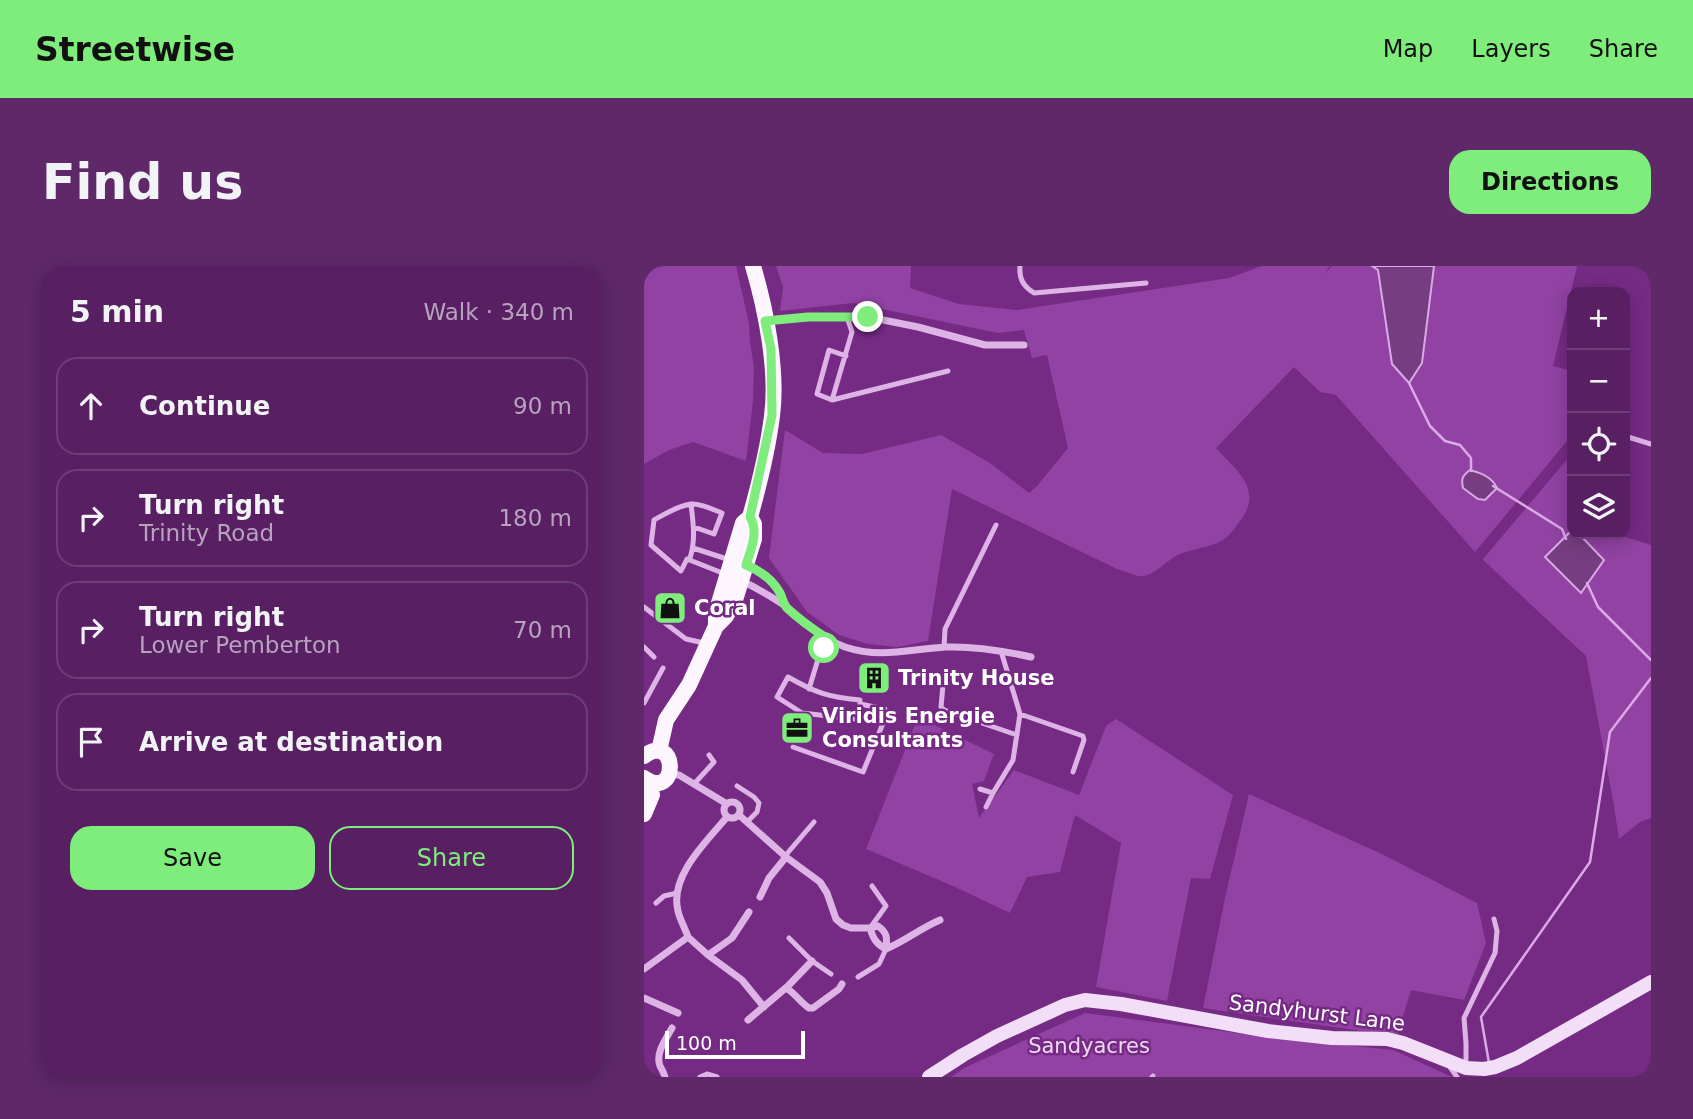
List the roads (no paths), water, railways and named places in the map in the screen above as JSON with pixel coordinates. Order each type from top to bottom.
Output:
[{"type":"main road","points":[[647,780],[655,783],[664,781],[670,774],[670,760],[663,753],[651,754],[666,720],[689,685],[716,626],[726,616],[736,597],[737,570],[754,539],[754,524],[750,517],[772,415],[771,349],[760,288],[753,266]]},
{"type":"main road","points":[[644,814],[652,795],[647,780]]},
{"type":"street","points":[[765,321],[808,317],[868,317],[985,345],[1024,345]]},
{"type":"street","points":[[737,570],[759,570],[769,578],[784,605]]},
{"type":"street","points":[[737,570],[755,587],[784,605],[803,622],[845,647],[867,652],[899,653],[944,647],[1001,651],[1031,657]]},
{"type":"street","points":[[670,774],[680,775],[727,804]]},
{"type":"street","points":[[727,817],[724,810],[727,804],[732,802],[739,805],[739,815]]},
{"type":"street","points":[[739,815],[820,882],[836,919],[843,925],[851,928],[878,926],[884,931],[886,949]]},
{"type":"street","points":[[727,817],[739,815]]},
{"type":"street","points":[[727,817],[684,871],[678,886],[677,910],[688,937],[742,980],[764,1007]]},
{"type":"street","points":[[760,897],[769,878],[786,856]]},
{"type":"street","points":[[708,955],[732,938],[749,912]]},
{"type":"street","points":[[870,928],[879,946],[886,949],[940,920]]},
{"type":"street","points":[[644,969],[688,937]]},
{"type":"street","points":[[748,1020],[813,961]]},
{"type":"street","name":"Sandyhurst Lane","points":[[929,1077],[997,1036],[1065,1005],[1085,1000],[1268,1031],[1332,1038],[1387,1039],[1446,1061],[1462,1073],[1489,1068],[1517,1058],[1651,982]]},
{"type":"street","points":[[786,988],[792,991],[807,1009],[839,989],[842,984]]},
{"type":"street","points":[[644,998],[678,1013]]},
{"type":"street","points":[[665,1077],[659,1066],[659,1054],[672,1028]]},
{"type":"lane","points":[[1020,266],[1019,274],[1023,284],[1034,293],[1146,283]]},
{"type":"lane","points":[[832,400],[852,332],[847,317]]},
{"type":"lane","points":[[846,356],[829,350],[817,394],[832,400],[948,371]]},
{"type":"lane","points":[[1630,438],[1651,444]]},
{"type":"lane","points":[[691,504],[693,548],[681,571],[650,545],[654,520],[691,504],[722,513],[714,534],[694,527]]},
{"type":"lane","points":[[944,647],[945,629],[996,525]]},
{"type":"lane","points":[[693,548],[737,570]]},
{"type":"lane","points":[[687,559],[737,570]]},
{"type":"lane","points":[[644,607],[685,639],[707,644]]},
{"type":"lane","points":[[809,689],[819,656],[828,639]]},
{"type":"lane","points":[[644,647],[654,657]]},
{"type":"lane","points":[[986,807],[1013,760],[1020,714],[1001,651]]},
{"type":"lane","points":[[644,703],[663,668]]},
{"type":"lane","points":[[944,674],[941,707],[944,710],[1017,735]]},
{"type":"lane","points":[[788,677],[809,689],[832,697],[860,700],[860,717],[855,719],[802,713],[777,697],[788,677]]},
{"type":"lane","points":[[793,747],[863,772],[886,716],[885,709],[860,704]]},
{"type":"lane","points":[[1020,714],[1083,736],[1073,772]]},
{"type":"lane","points":[[694,784],[714,762],[709,755]]},
{"type":"lane","points":[[737,786],[759,803],[757,812],[747,822]]},
{"type":"lane","points":[[980,789],[993,793]]},
{"type":"lane","points":[[786,856],[814,822]]},
{"type":"lane","points":[[870,928],[886,906],[872,886]]},
{"type":"lane","points":[[656,903],[664,896],[677,894]]},
{"type":"lane","points":[[1462,1073],[1466,1043],[1464,1018],[1495,953],[1497,931],[1494,919]]},
{"type":"lane","points":[[789,938],[831,974]]},
{"type":"lane","points":[[858,977],[879,964],[886,949]]},
{"type":"lane","points":[[700,1077],[707,1074],[717,1077]]},
{"type":"waterway","points":[[1409,383],[1430,426],[1445,441],[1460,445],[1471,458],[1471,471]]},
{"type":"waterway","points":[[1493,486],[1562,529],[1566,539]]},
{"type":"waterway","points":[[1587,583],[1598,607],[1651,660]]},
{"type":"waterway","points":[[1489,1063],[1481,1017],[1590,862],[1610,732],[1651,678]]},
{"type":"place","name":"Coral","points":[[670,608]]},
{"type":"place","name":"Trinity House","points":[[874,678]]},
{"type":"place","name":"Viridis Energie Consultants","points":[[797,728]]},
{"type":"park label","name":"Sandyacres","points":[[1089,1046]]}]
